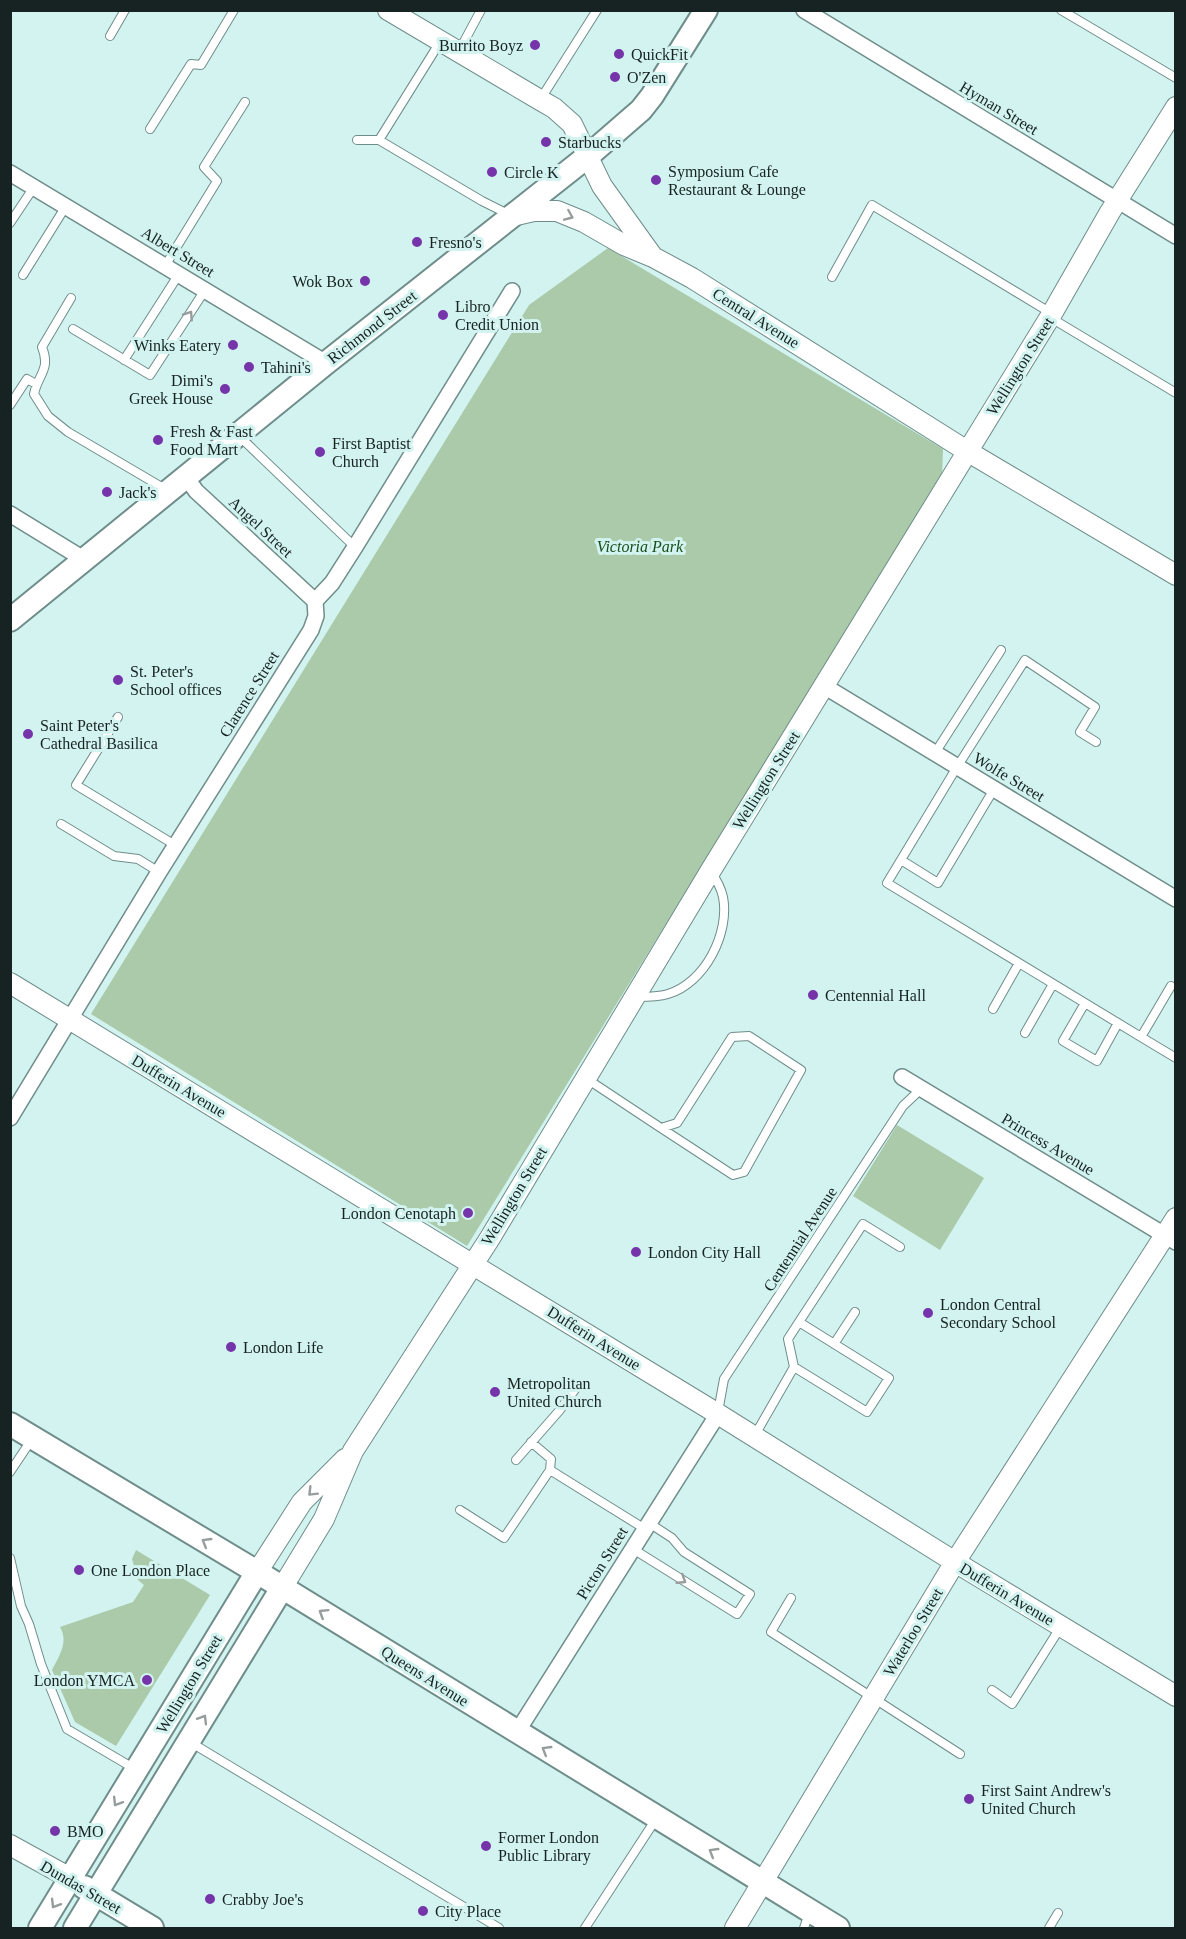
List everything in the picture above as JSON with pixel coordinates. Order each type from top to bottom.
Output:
[{"type":"main road","name":"Richmond Street","points":[[10,620],[326,363],[588,156],[641,110],[706,10]]},
{"type":"main road","name":"Queens Avenue","points":[[10,1424],[257,1572],[763,1882],[807,1920],[838,1929]]},
{"type":"main road","name":"Wellington Street","points":[[40,1929],[257,1572]]},
{"type":"main road","name":"Wellington Street","points":[[75,1929],[282,1588]]},
{"type":"main road","name":"Dundas Street","points":[[70,1878],[152,1929]]},
{"type":"street","name":"Central Avenue","points":[[388,10],[411,20],[440,41],[554,108],[572,124],[602,186],[653,257],[692,278],[967,451],[1176,575]]},
{"type":"street","name":"Hyman Street","points":[[804,10],[1176,236]]},
{"type":"street","name":"Wellington Street","points":[[282,1588],[324,1519],[353,1450],[471,1265],[586,1078],[1051,315],[1117,201],[1176,108]]},
{"type":"street","name":"Albert Street","points":[[10,173],[326,363]]},
{"type":"street","points":[[512,216],[534,211],[557,211],[653,257]]},
{"type":"street","points":[[315,601],[332,583],[355,547],[512,291]]},
{"type":"street","name":"Angel Street","points":[[177,484],[196,491],[315,601]]},
{"type":"street","points":[[10,514],[85,560]]},
{"type":"street","name":"Clarence Street","points":[[10,1118],[159,872],[311,630],[316,616],[315,601]]},
{"type":"street","name":"Wolfe Street","points":[[824,686],[1176,899]]},
{"type":"street","name":"Dufferin Avenue","points":[[10,983],[1176,1696]]},
{"type":"street","name":"Princess Avenue","points":[[902,1077],[1170,1239]]},
{"type":"street","name":"Waterloo Street","points":[[735,1929],[955,1562],[1170,1239],[1176,1218]]},
{"type":"street","name":"Picton Street","points":[[517,1732],[718,1414]]},
{"type":"street","name":"Wellington Street","points":[[257,1572],[302,1502],[353,1450]]},
{"type":"street","name":"Dundas Street","points":[[10,1845],[70,1878]]},
{"type":"lane","points":[[110,36],[125,10]]},
{"type":"lane","points":[[150,129],[191,64],[201,65],[234,10]]},
{"type":"lane","points":[[459,52],[481,10]]},
{"type":"lane","points":[[540,100],[597,10]]},
{"type":"lane","points":[[1062,10],[1176,78]]},
{"type":"lane","points":[[379,141],[440,41]]},
{"type":"lane","points":[[165,266],[217,181],[204,166],[245,102]]},
{"type":"lane","points":[[357,140],[379,141],[512,216]]},
{"type":"lane","points":[[10,223],[34,187]]},
{"type":"lane","points":[[832,277],[872,205],[1176,393]]},
{"type":"lane","points":[[23,275],[66,206]]},
{"type":"lane","points":[[124,360],[179,274]]},
{"type":"lane","points":[[73,329],[150,375],[204,290]]},
{"type":"lane","points":[[71,298],[42,347],[46,357],[45,369],[36,384],[34,394],[48,416],[68,432],[177,484]]},
{"type":"lane","points":[[10,405],[27,379],[36,384]]},
{"type":"lane","points":[[238,435],[355,547]]},
{"type":"lane","points":[[935,753],[1001,650]]},
{"type":"lane","points":[[1096,742],[1080,732],[1095,707],[1025,660],[957,766],[887,884],[1176,1058]]},
{"type":"lane","points":[[118,717],[76,785],[176,845]]},
{"type":"lane","points":[[901,860],[938,883],[994,789]]},
{"type":"lane","points":[[61,824],[114,856],[138,859],[159,872]]},
{"type":"lane","points":[[635,997],[670,994],[694,977],[714,952],[720,935],[723,897],[711,870]]},
{"type":"lane","points":[[993,1009],[1019,963]]},
{"type":"lane","points":[[1025,1033],[1053,984]]},
{"type":"lane","points":[[1141,1037],[1171,986]]},
{"type":"lane","points":[[1085,1003],[1063,1041],[1097,1061],[1118,1023]]},
{"type":"lane","points":[[586,1078],[661,1128],[733,1175],[744,1172],[801,1070],[748,1036],[732,1037],[677,1123],[661,1128]]},
{"type":"lane","name":"Centennial Avenue","points":[[718,1414],[724,1379],[903,1106],[921,1089]]},
{"type":"lane","points":[[754,1436],[794,1367],[788,1339],[863,1224],[900,1247]]},
{"type":"lane","points":[[834,1344],[855,1312]]},
{"type":"lane","points":[[794,1367],[867,1412],[889,1378],[799,1322]]},
{"type":"lane","points":[[516,1460],[560,1411],[576,1388]]},
{"type":"lane","points":[[10,1472],[33,1438]]},
{"type":"lane","points":[[459,1510],[504,1538],[550,1470],[551,1460],[531,1442]]},
{"type":"lane","points":[[550,1470],[672,1538],[684,1552],[750,1594],[738,1614],[633,1549]]},
{"type":"lane","points":[[10,1558],[21,1606],[30,1624],[41,1664],[68,1729],[137,1770]]},
{"type":"lane","points":[[791,1598],[771,1632],[960,1754]]},
{"type":"lane","points":[[992,1690],[1012,1704],[1061,1626]]},
{"type":"lane","points":[[189,1742],[499,1929]]},
{"type":"lane","points":[[585,1929],[657,1818]]},
{"type":"lane","points":[[1049,1929],[1058,1913]]},
{"type":"green space","name":"Victoria Park","points":[[608,248],[943,449],[942,477],[467,1246],[91,1014],[529,305]]},
{"type":"green space","points":[[897,1125],[984,1178],[940,1250],[853,1196]]},
{"type":"green space","points":[[136,1550],[210,1595],[116,1746],[75,1722],[52,1670],[63,1644],[64,1638],[60,1627],[133,1602],[144,1585],[138,1580],[132,1559]]},
{"type":"place","name":"Burrito Boyz","points":[[535,45]]},
{"type":"place","name":"QuickFit","points":[[619,54]]},
{"type":"place","name":"O'Zen","points":[[615,77]]},
{"type":"place","name":"Starbucks","points":[[546,142]]},
{"type":"place","name":"Circle K","points":[[492,172]]},
{"type":"place","name":"Symposium Cafe Restaurant & Lounge","points":[[656,180]]},
{"type":"place","name":"Fresno's","points":[[417,242]]},
{"type":"place","name":"Wok Box","points":[[365,281]]},
{"type":"place","name":"Libro Credit Union","points":[[443,315]]},
{"type":"place","name":"Winks Eatery","points":[[233,345]]},
{"type":"place","name":"Tahini's","points":[[249,367]]},
{"type":"place","name":"Dimi's Greek House","points":[[225,389]]},
{"type":"place","name":"Fresh & Fast Food Mart","points":[[158,440]]},
{"type":"place","name":"First Baptist Church","points":[[320,452]]},
{"type":"place","name":"Jack's","points":[[107,492]]},
{"type":"place","name":"St. Peter's School offices","points":[[118,680]]},
{"type":"place","name":"Saint Peter's Cathedral Basilica","points":[[28,734]]},
{"type":"place","name":"Centennial Hall","points":[[813,995]]},
{"type":"place","name":"London Cenotaph","points":[[468,1213]]},
{"type":"place","name":"London City Hall","points":[[636,1252]]},
{"type":"place","name":"London Central Secondary School","points":[[928,1313]]},
{"type":"place","name":"London Life","points":[[231,1347]]},
{"type":"place","name":"Metropolitan United Church","points":[[495,1392]]},
{"type":"place","name":"One London Place","points":[[79,1570]]},
{"type":"place","name":"London YMCA","points":[[147,1680]]},
{"type":"place","name":"First Saint Andrew's United Church","points":[[969,1799]]},
{"type":"place","name":"BMO","points":[[55,1831]]},
{"type":"place","name":"Former London Public Library","points":[[486,1846]]},
{"type":"place","name":"Crabby Joe's","points":[[210,1899]]},
{"type":"place","name":"City Place","points":[[423,1911]]}]
